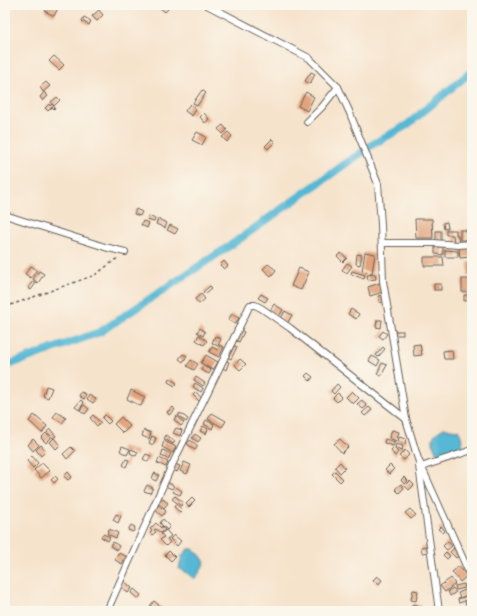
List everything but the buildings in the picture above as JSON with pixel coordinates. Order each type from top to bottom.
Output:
[{"type":"street","points":[[207,5],[309,58],[338,87],[378,184],[383,281],[406,419],[421,467],[472,579]]},
{"type":"street","points":[[307,122],[322,107],[338,87]]},
{"type":"street","points":[[5,215],[105,247],[126,252]]},
{"type":"street","points":[[382,243],[434,242],[458,245],[472,244]]},
{"type":"street","points":[[107,611],[173,463],[250,305],[255,305],[261,308],[290,328],[406,419]]},
{"type":"street","points":[[421,467],[472,450]]},
{"type":"street","points":[[418,459],[439,611]]},
{"type":"path","points":[[5,307],[95,275],[126,252]]},
{"type":"water","points":[[444,428],[458,430],[461,437],[462,446],[460,451],[439,456],[433,439],[435,434]]},
{"type":"water","points":[[188,549],[193,549],[205,562],[194,579],[179,569],[182,556]]},
{"type":"waterway","points":[[5,366],[100,332],[231,245],[375,143],[407,125],[472,71]]}]
